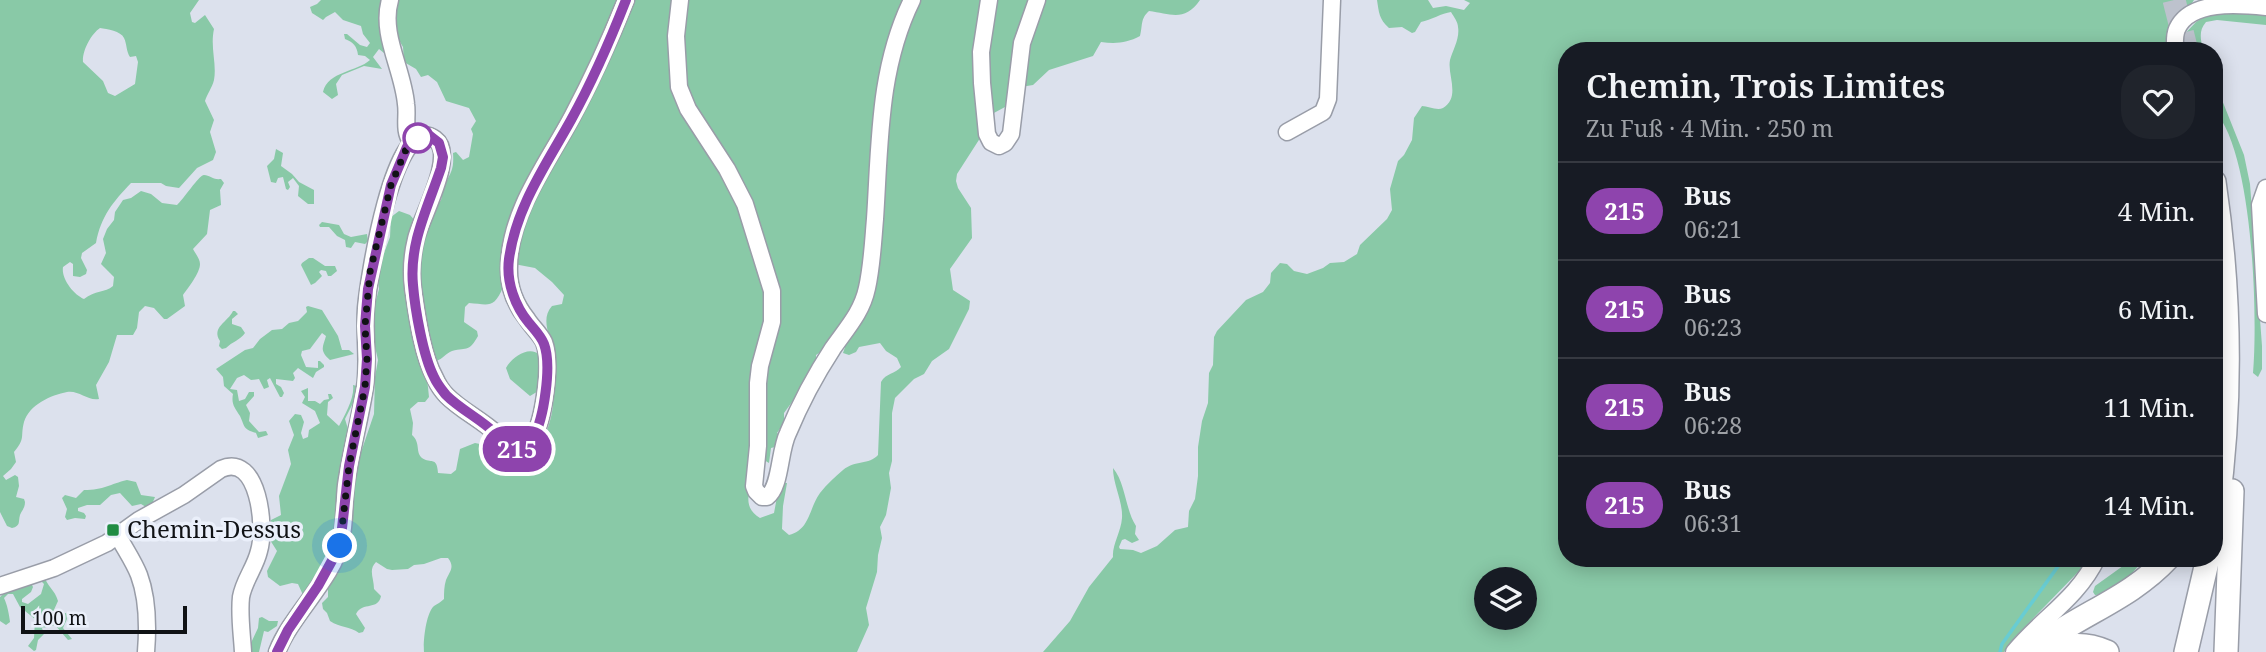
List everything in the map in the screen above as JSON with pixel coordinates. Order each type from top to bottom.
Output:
[{"type":"highway","points":[[2223,274],[2232,495],[2226,652]]},
{"type":"highway","points":[[2223,394],[2226,377]]},
{"type":"highway","points":[[2223,457],[2226,377]]},
{"type":"highway","points":[[2032,652],[2051,637],[2126,594],[2159,567]]},
{"type":"highway","points":[[2186,652],[2207,567]]},
{"type":"highway","points":[[2196,652],[2208,567]]},
{"type":"highway","points":[[2051,652],[2072,645],[2107,652]]},
{"type":"street","points":[[390,0],[388,30],[402,79],[408,137],[411,141]]},
{"type":"street","points":[[277,652],[340,546],[348,475],[365,387],[365,326],[370,272],[391,185],[411,141],[424,136],[430,136],[439,143],[443,157],[418,229],[413,255],[416,305],[433,376],[452,400],[479,419],[508,446],[519,449],[533,439],[540,421],[547,364],[544,344],[518,306],[510,284],[509,262],[514,235],[526,200],[572,117],[626,0]]},
{"type":"street","points":[[680,0],[676,58],[682,97],[727,169],[745,204],[772,290],[772,322],[758,383],[758,446],[754,486],[758,494],[767,497],[776,485],[782,447],[791,425],[824,363],[858,315],[867,289],[872,257],[883,98],[892,52],[912,0]]},
{"type":"street","points":[[989,0],[981,52],[982,83],[986,134],[989,141],[999,146],[1007,141],[1011,134],[1021,49],[1037,0]]},
{"type":"street","points":[[1287,132],[1320,114],[1328,99],[1332,0]]},
{"type":"street","points":[[2175,42],[2178,26],[2197,9],[2212,4],[2266,7]]},
{"type":"street","points":[[2266,188],[2260,209],[2266,314]]},
{"type":"street","points":[[0,586],[61,566],[118,536],[221,470],[232,466],[245,472],[254,487],[261,534],[259,552],[241,595],[243,652]]},
{"type":"street","points":[[118,536],[142,586],[147,616],[146,652]]},
{"type":"street","points":[[2014,652],[2036,627],[2071,597],[2092,567]]},
{"type":"green space","points":[[0,0],[199,0],[190,13],[192,22],[195,23],[205,15],[214,29],[214,80],[205,101],[214,120],[210,132],[216,152],[213,160],[197,168],[179,188],[161,183],[131,183],[109,210],[96,243],[82,253],[86,274],[73,276],[73,264],[70,262],[63,267],[69,286],[84,299],[110,288],[113,286],[114,277],[101,264],[106,253],[103,239],[123,200],[141,191],[151,194],[162,203],[177,205],[202,176],[221,179],[224,183],[220,190],[221,205],[210,210],[207,234],[193,249],[200,264],[196,276],[183,295],[185,306],[164,319],[154,308],[145,306],[139,312],[137,328],[133,335],[117,335],[109,362],[96,385],[99,399],[67,392],[48,398],[31,411],[24,422],[21,440],[14,452],[16,462],[3,476],[6,480],[15,475],[18,477],[16,497],[24,499],[25,502],[18,525],[12,528],[7,526],[0,512]],"holes":[[[100,28],[120,34],[125,40],[130,57],[136,56],[138,62],[135,84],[115,96],[108,93],[103,81],[83,62],[90,38]]]},
{"type":"green space","points":[[321,0],[1200,0],[1183,14],[1149,11],[1143,20],[1140,36],[1121,42],[1101,42],[1093,56],[1049,70],[1033,85],[1009,89],[1005,107],[992,114],[984,132],[957,174],[958,188],[971,208],[972,238],[950,269],[953,290],[970,301],[969,309],[949,349],[932,361],[924,374],[914,379],[895,398],[889,473],[891,488],[886,515],[880,527],[882,538],[877,572],[866,608],[869,625],[857,652],[424,652],[429,615],[434,606],[444,599],[445,582],[451,567],[448,558],[414,565],[408,569],[392,570],[376,562],[372,571],[374,589],[381,596],[377,603],[362,608],[356,614],[365,628],[359,633],[330,621],[322,603],[328,597],[328,589],[306,596],[298,584],[280,586],[268,577],[267,571],[277,551],[270,540],[282,531],[283,527],[278,521],[272,525],[269,523],[281,515],[279,496],[291,464],[288,450],[294,435],[289,421],[295,414],[301,415],[304,422],[301,433],[303,439],[308,437],[309,430],[320,423],[315,411],[302,403],[305,397],[301,391],[308,388],[308,401],[320,404],[329,399],[328,394],[331,394],[333,398],[328,402],[327,415],[339,426],[351,400],[353,385],[357,386],[354,401],[345,419],[348,429],[347,453],[358,461],[374,414],[378,360],[372,315],[379,289],[377,272],[390,237],[391,217],[399,211],[410,215],[417,223],[436,206],[441,200],[452,169],[453,153],[456,152],[463,160],[469,157],[473,134],[471,129],[476,121],[469,108],[446,101],[437,82],[428,75],[421,77],[416,69],[404,62],[403,47],[396,35],[389,57],[379,49],[373,57],[382,69],[364,66],[342,75],[336,84],[338,95],[332,99],[323,92],[326,85],[337,76],[370,60],[358,55],[356,47],[345,39],[344,34],[360,45],[367,47],[370,43],[361,26],[343,20],[335,12],[323,20],[312,13],[310,7]],"holes":[[[514,264],[535,268],[564,295],[562,304],[552,306],[548,313],[549,336],[540,355],[526,352],[512,360],[506,368],[510,379],[530,396],[553,387],[552,413],[547,430],[538,445],[520,458],[509,475],[499,475],[499,462],[482,450],[480,444],[475,443],[460,449],[456,470],[451,474],[438,473],[435,462],[425,460],[419,453],[412,435],[410,409],[429,397],[427,378],[436,361],[452,351],[470,347],[478,336],[477,331],[464,322],[465,307],[469,303],[493,302],[503,287],[501,269]],[[838,340],[845,347],[843,353],[849,355],[859,347],[880,343],[897,358],[901,367],[881,382],[878,455],[852,465],[837,475],[820,493],[805,523],[789,535],[782,529],[787,483],[784,483],[777,497],[774,513],[760,518],[749,505],[750,490],[764,460],[769,463],[771,448],[779,446],[782,436],[777,433],[784,423],[784,413],[816,369],[816,355]]]},
{"type":"green space","points":[[1377,0],[1428,0],[1433,8],[1446,6],[1464,10],[1470,3],[1464,0],[2194,0],[2188,9],[2179,40],[2196,22],[2214,10],[2266,10],[2266,25],[2217,20],[2206,22],[2201,32],[2202,42],[1558,42],[1558,567],[2082,567],[2080,570],[2015,637],[2004,652],[1043,652],[1070,621],[1089,587],[1113,557],[1122,518],[1113,468],[1121,481],[1139,540],[1132,543],[1122,540],[1120,549],[1141,553],[1157,546],[1175,530],[1188,527],[1189,511],[1195,499],[1198,447],[1208,403],[1209,373],[1213,365],[1214,337],[1217,331],[1246,300],[1263,292],[1270,283],[1271,273],[1280,263],[1287,264],[1294,271],[1307,274],[1330,263],[1344,262],[1357,254],[1360,245],[1387,219],[1392,210],[1390,189],[1398,161],[1412,140],[1414,118],[1422,106],[1441,109],[1451,98],[1450,60],[1458,31],[1451,12],[1421,22],[1412,33],[1402,27],[1389,28],[1381,19]]},
{"type":"green space","points":[[2223,102],[2244,155],[2250,184],[2262,346],[2262,369],[2258,377],[2253,373],[2254,313],[2250,235],[2245,196],[2223,125]]},
{"type":"green space","points":[[276,149],[283,153],[281,166],[299,182],[314,190],[314,204],[308,204],[298,196],[299,186],[293,178],[288,182],[288,190],[283,177],[278,178],[276,183],[271,182],[267,166],[274,159]]},
{"type":"green space","points":[[322,222],[339,225],[344,234],[351,237],[367,234],[368,241],[365,244],[355,242],[351,248],[346,247],[345,240],[329,227],[320,227]]},
{"type":"green space","points":[[309,258],[325,266],[335,266],[337,271],[328,276],[326,271],[321,270],[319,272],[322,276],[311,285],[301,265]]},
{"type":"green space","points":[[308,306],[322,310],[338,336],[342,350],[349,350],[354,354],[330,360],[323,351],[326,336],[322,333],[310,349],[302,351],[301,355],[306,367],[318,368],[320,361],[324,367],[316,372],[313,378],[298,368],[293,373],[293,381],[276,379],[276,384],[284,393],[282,397],[270,378],[267,380],[269,387],[264,389],[259,379],[251,380],[244,375],[237,378],[230,389],[237,390],[239,401],[245,399],[249,392],[254,392],[246,405],[250,413],[249,421],[259,432],[266,431],[268,435],[258,438],[256,433],[245,427],[234,406],[233,394],[224,386],[223,377],[216,369],[245,350],[253,348],[272,330],[282,329],[289,323],[298,321],[307,312]]},
{"type":"green space","points":[[233,311],[238,314],[232,319],[232,324],[241,327],[245,333],[222,349],[219,346],[219,328]]},
{"type":"green space","points":[[127,480],[136,482],[141,495],[155,497],[152,504],[146,507],[141,504],[132,506],[120,493],[111,495],[100,505],[78,508],[78,511],[86,516],[85,519],[67,520],[65,517],[67,509],[62,498],[65,495],[76,498],[84,490],[102,488]]},
{"type":"green space","points":[[2121,567],[2137,567],[2117,588],[2095,595],[2095,586]]},
{"type":"green space","points":[[44,576],[58,601],[53,612],[57,615],[66,613],[67,619],[63,628],[72,639],[68,640],[55,625],[42,628],[44,634],[38,640],[34,651],[28,646],[34,638],[35,619],[20,607],[13,594],[8,594],[4,598],[10,622],[6,625],[0,621],[0,597],[31,583],[31,592],[22,599],[22,602],[28,604],[41,594],[44,584],[40,580]]},
{"type":"green space","points":[[259,618],[269,621],[278,621],[277,626],[268,632],[264,631],[259,652],[251,652],[250,645],[258,628]]},
{"type":"waterway","points":[[2000,652],[2002,644],[2058,567]]},
{"type":"tunnel","points":[[2174,0],[2185,42]]},
{"type":"bus line","name":"215","points":[[277,652],[281,641],[318,586],[340,546],[349,466],[367,373],[365,326],[370,272],[391,185],[407,147],[417,138],[430,136],[435,139],[442,149],[443,157],[415,240],[412,272],[419,324],[433,376],[452,400],[479,419],[508,446],[519,449],[533,439],[543,407],[547,364],[544,344],[518,306],[510,284],[509,262],[516,225],[535,182],[601,59],[626,0]]},
{"type":"place","name":"Chemin-Dessus","points":[[113,530]]},
{"type":"route","points":[[340,546],[349,466],[367,373],[365,326],[370,272],[391,185],[407,147],[411,141],[418,138]]}]
